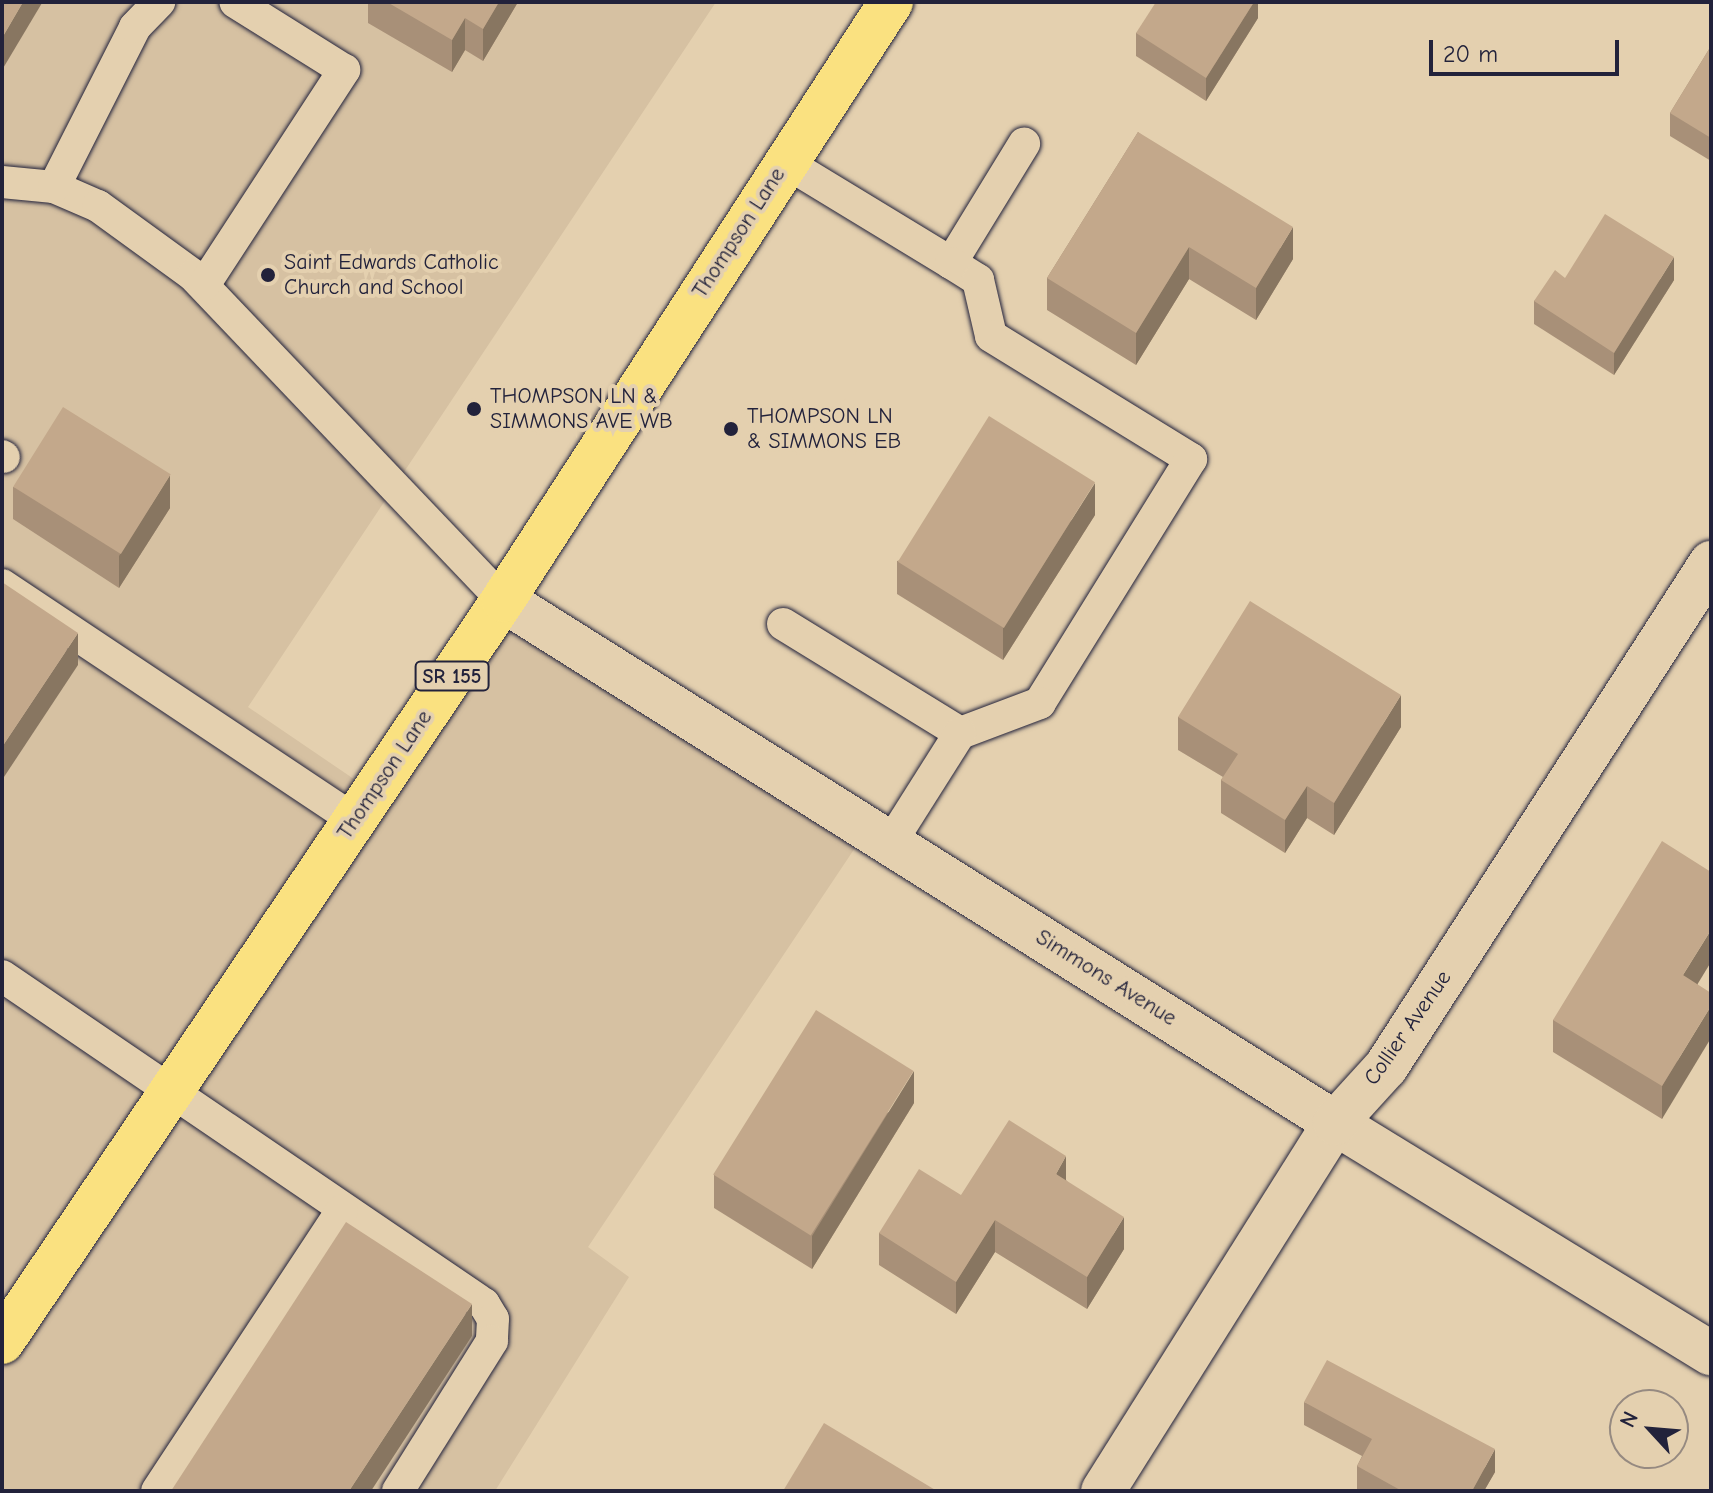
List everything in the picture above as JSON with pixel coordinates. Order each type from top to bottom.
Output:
[{"type":"main road","name":"Thompson Lane","points":[[2,1342],[503,600],[891,2]]},
{"type":"street","name":"Collier Avenue","points":[[1103,1491],[1335,1123],[1386,1067],[1711,563]]},
{"type":"street","name":"Simmons Avenue","points":[[503,600],[1335,1123],[1711,1353]]},
{"type":"lane","points":[[54,187],[135,27],[159,2]]},
{"type":"lane","points":[[204,285],[344,70],[235,2]]},
{"type":"lane","points":[[951,263],[1024,144]]},
{"type":"lane","points":[[785,162],[978,280],[991,336],[1191,459],[1040,703],[960,733],[891,842]]},
{"type":"lane","points":[[2,182],[54,187],[98,206],[145,235],[204,285],[503,600]]},
{"type":"lane","points":[[2,585],[355,820]]},
{"type":"lane","points":[[783,624],[960,733]]},
{"type":"lane","points":[[2,976],[484,1304],[493,1319],[492,1341],[398,1491]]},
{"type":"lane","points":[[157,1491],[342,1210]]},
{"type":"shaded area","points":[[2,2],[716,2],[248,707],[373,792],[503,600],[869,827],[588,1247],[629,1277],[495,1491],[2,1491]]},
{"type":"building","points":[[2,2],[23,2],[2,38]]},
{"type":"building","points":[[387,2],[499,2],[483,29],[465,18],[452,40]]},
{"type":"building","points":[[1156,2],[1254,2],[1206,78],[1136,33]]},
{"type":"building","points":[[1711,46],[1711,138],[1670,113]]},
{"type":"building","points":[[1138,132],[1293,227],[1256,288],[1189,247],[1136,333],[1047,278]]},
{"type":"building","points":[[1605,214],[1674,257],[1614,353],[1534,301],[1555,270],[1565,278]]},
{"type":"building","points":[[63,407],[171,474],[121,554],[13,487]]},
{"type":"building","points":[[989,416],[1095,482],[1004,628],[898,562]]},
{"type":"building","points":[[2,582],[78,633],[2,747]]},
{"type":"building","points":[[1250,601],[1401,695],[1334,803],[1307,786],[1285,820],[1221,780],[1238,754],[1178,717]]},
{"type":"building","points":[[1662,841],[1711,872],[1711,930],[1683,975],[1711,993],[1711,1006],[1662,1086],[1553,1020]]},
{"type":"building","points":[[816,1010],[914,1071],[811,1235],[713,1175]]},
{"type":"building","points":[[1009,1120],[1066,1156],[1056,1174],[1124,1217],[1087,1277],[995,1220],[956,1282],[879,1233],[919,1169],[961,1195]]},
{"type":"building","points":[[346,1222],[472,1304],[349,1491],[171,1491]]},
{"type":"building","points":[[1327,1360],[1495,1449],[1472,1491],[1402,1491],[1357,1466],[1372,1439],[1304,1402]]},
{"type":"building","points":[[824,1423],[937,1491],[783,1491]]},
{"type":"place","name":"Saint Edwards Catholic Church and School","points":[[268,275]]},
{"type":"place","name":"THOMPSON LN & SIMMONS AVE WB","points":[[474,409]]},
{"type":"place","name":"THOMPSON LN & SIMMONS EB","points":[[731,429]]}]
